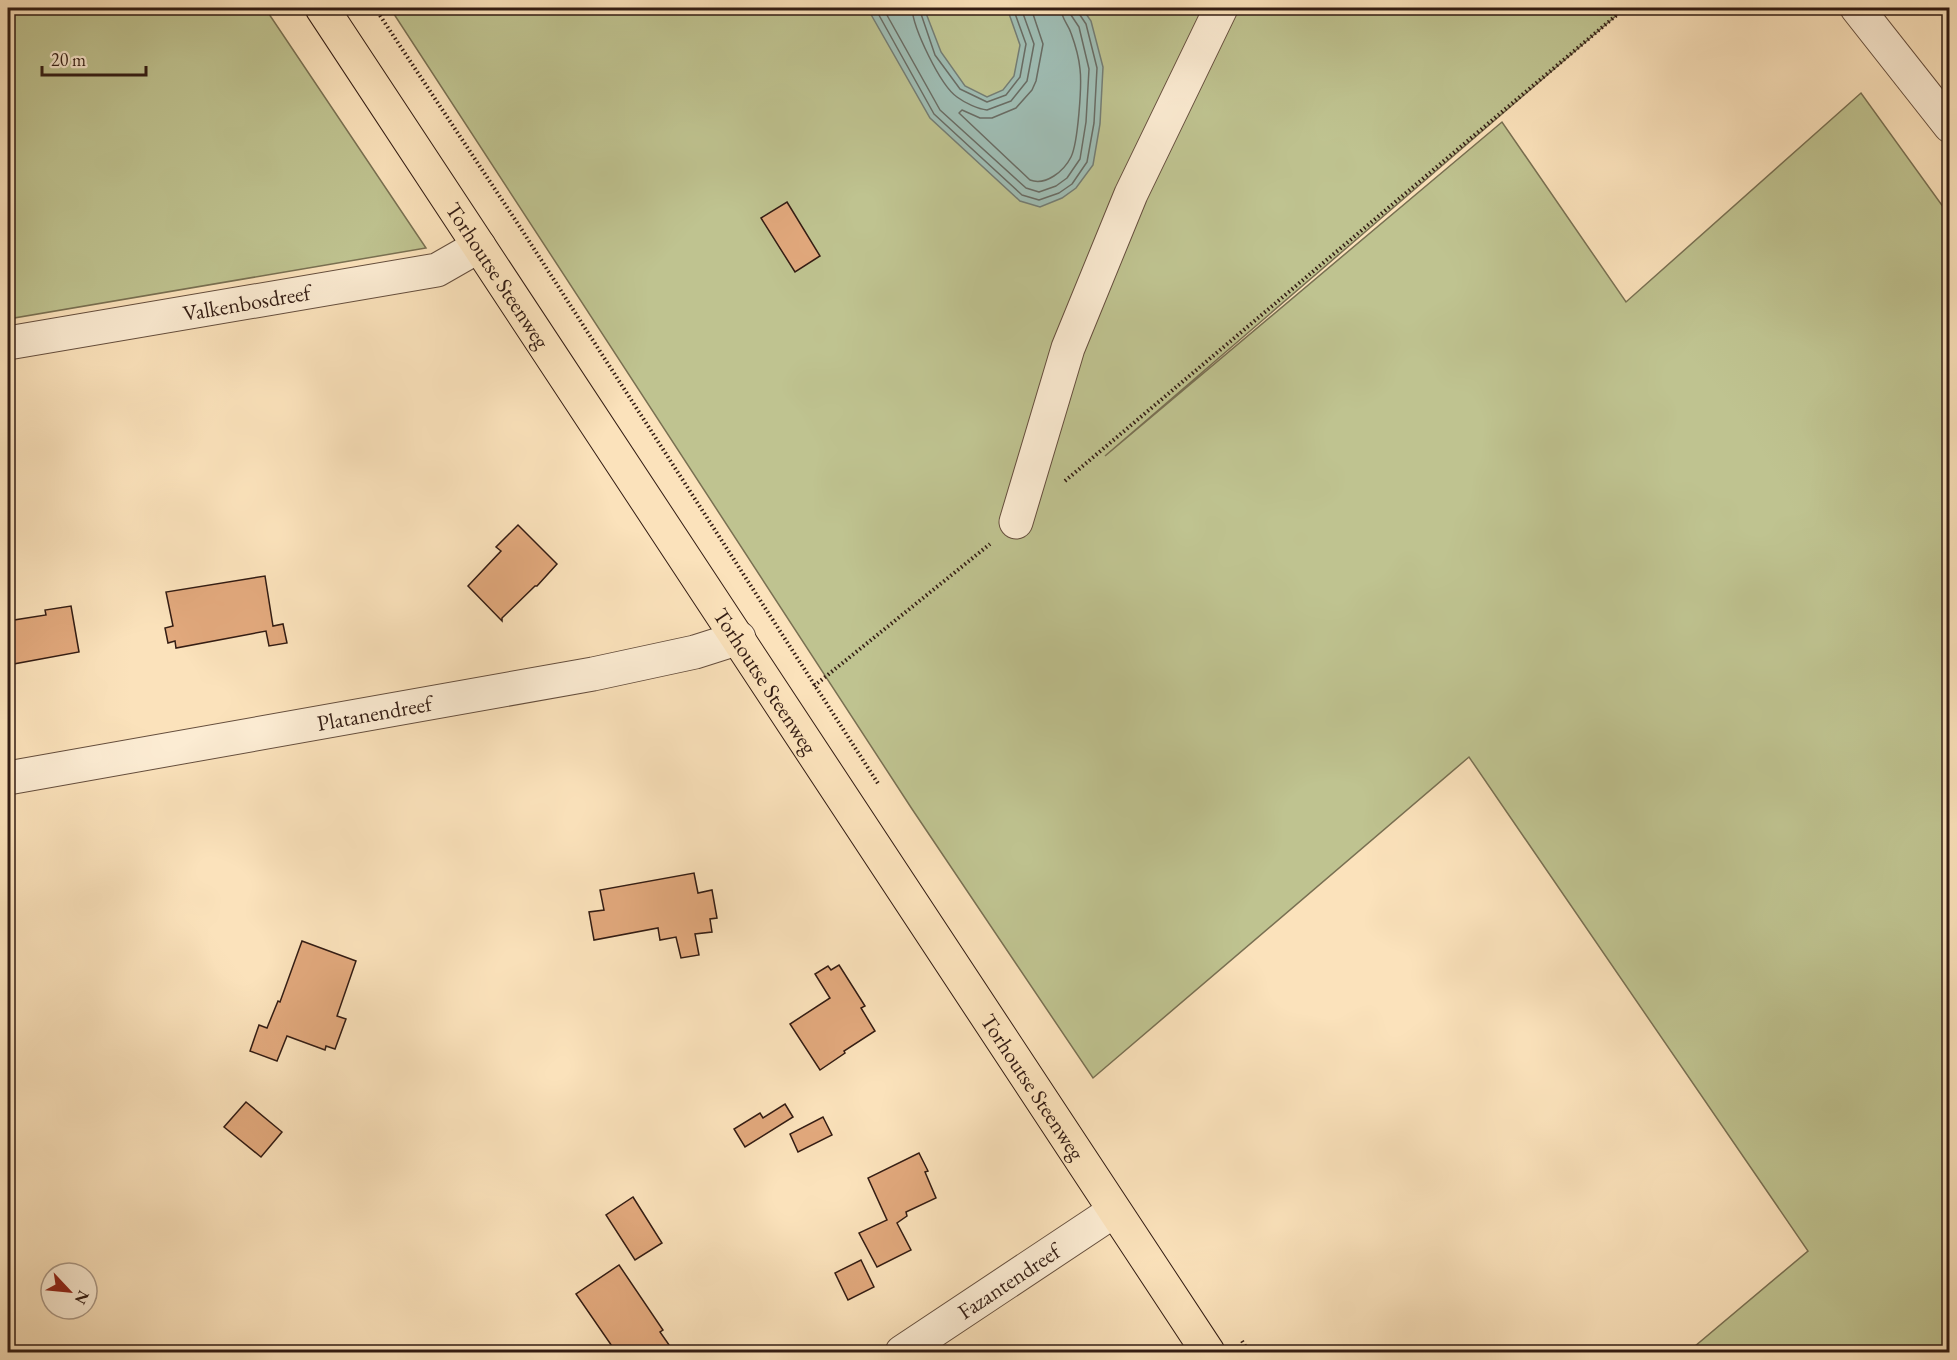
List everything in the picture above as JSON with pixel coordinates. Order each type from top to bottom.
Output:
[{"type":"main road","name":"Torhoutse Steenweg","points":[[322,8],[1208,1353]]},
{"type":"street","points":[[1017,522],[1068,348],[1131,194],[1221,8]]},
{"type":"street","points":[[1857,8],[1950,126]]},
{"type":"street","name":"Valkenbosdreef","points":[[8,344],[437,270],[479,246]]},
{"type":"street","name":"Platanendreef","points":[[8,778],[593,674],[695,652],[739,638]]},
{"type":"street","name":"Fazantendreef","points":[[902,1353],[1114,1211]]},
{"type":"path","points":[[375,8],[524,234],[885,795]]},
{"type":"path","points":[[1062,484],[1625,8]]},
{"type":"path","points":[[784,707],[815,686],[1017,522]]},
{"type":"path","points":[[1239,1336],[1249,1353]]},
{"type":"green space","points":[[8,8],[265,8],[426,248],[8,319]]},
{"type":"green space","points":[[390,8],[1625,8],[1105,456],[1502,122],[1626,302],[1861,93],[1949,215],[1949,1352],[1688,1352],[1808,1251],[1469,757],[1093,1078],[912,809]]},
{"type":"water","points":[[870,8],[924,8],[941,52],[965,86],[987,97],[1003,90],[1014,76],[1020,45],[1007,8],[1082,8],[1091,21],[1103,67],[1100,124],[1093,165],[1076,188],[1062,198],[1040,207],[1020,201],[930,118],[869,11]]},
{"type":"building","points":[[787,202],[820,256],[795,272],[761,218]]},
{"type":"building","points":[[518,525],[557,564],[502,618],[502,621],[468,586],[501,551],[496,547]]},
{"type":"building","points":[[265,576],[273,626],[283,624],[287,643],[269,646],[266,631],[176,648],[175,641],[168,643],[165,628],[173,626],[166,592]]},
{"type":"building","points":[[71,606],[79,652],[8,665],[8,621],[46,615],[45,610]]},
{"type":"building","points":[[694,873],[698,893],[712,890],[717,918],[710,919],[712,932],[695,934],[699,955],[681,958],[676,937],[660,940],[658,928],[594,940],[589,912],[604,910],[600,890]]},
{"type":"building","points":[[302,941],[356,961],[337,1016],[346,1019],[335,1049],[326,1046],[325,1050],[287,1036],[277,1061],[250,1051],[259,1025],[267,1028],[278,1001],[280,1002]]},
{"type":"building","points":[[839,965],[865,1006],[861,1008],[875,1031],[820,1070],[790,1024],[830,998],[815,974],[828,966],[831,970]]},
{"type":"building","points":[[246,1102],[282,1132],[261,1157],[224,1127]]},
{"type":"building","points":[[785,1104],[793,1117],[745,1147],[734,1129],[760,1113],[763,1118]]},
{"type":"building","points":[[823,1117],[832,1135],[798,1152],[790,1134]]},
{"type":"building","points":[[919,1153],[928,1171],[925,1172],[936,1198],[906,1212],[907,1216],[897,1223],[911,1250],[877,1267],[859,1233],[887,1220],[868,1178]]},
{"type":"building","points":[[633,1197],[662,1243],[635,1260],[606,1215]]},
{"type":"building","points":[[861,1260],[874,1287],[848,1300],[835,1273]]},
{"type":"building","points":[[619,1265],[663,1330],[660,1332],[674,1352],[616,1352],[576,1294]]}]
